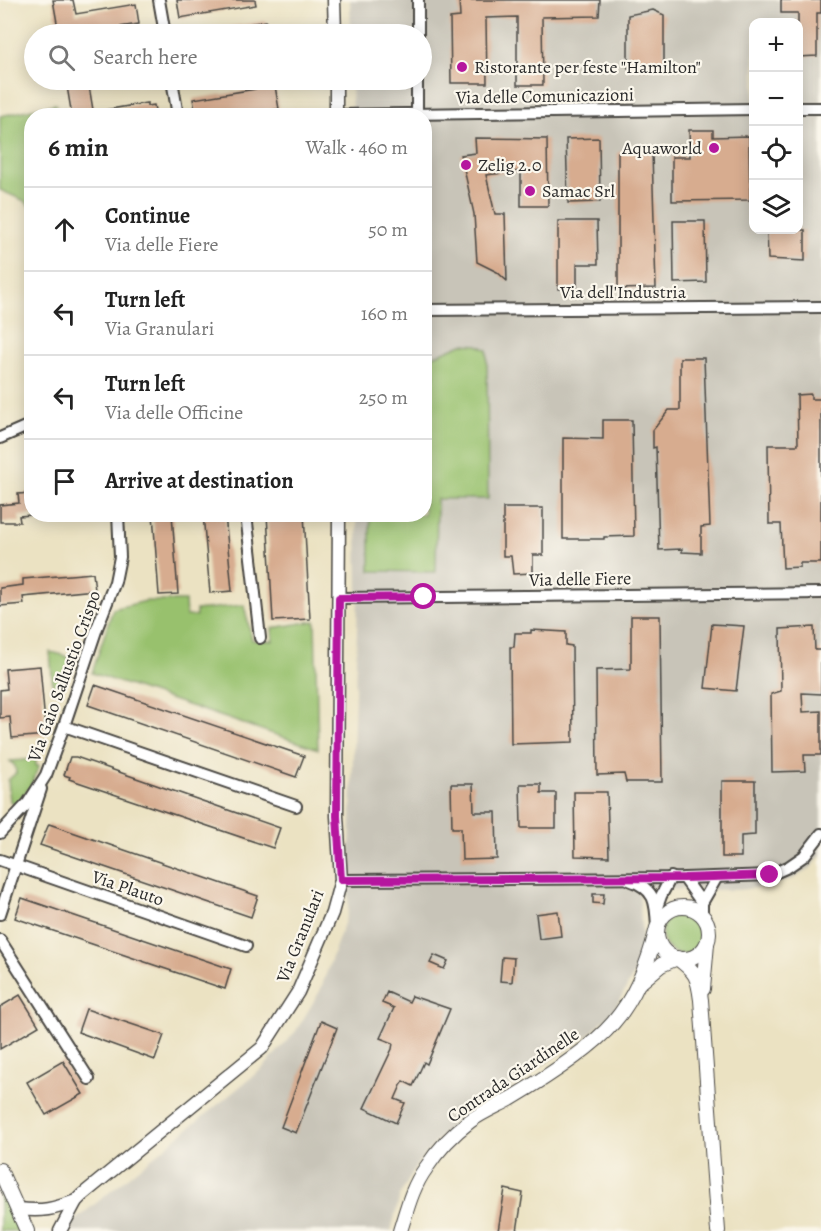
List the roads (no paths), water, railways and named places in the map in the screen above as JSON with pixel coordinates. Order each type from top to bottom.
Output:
[{"type":"main road","points":[[638,984],[651,955],[657,928],[665,914],[680,906],[702,909],[709,929],[701,1000]]},
{"type":"main road","points":[[657,928],[657,936],[663,950],[692,969],[698,978],[718,1231]]},
{"type":"main road","points":[[638,984],[661,965],[677,958],[694,956],[707,944]]},
{"type":"main road","name":"Contrada Giardinelle","points":[[400,1231],[411,1195],[426,1168],[447,1143],[470,1121],[512,1098],[594,1041],[614,1022],[638,984]]},
{"type":"main road","points":[[0,1170],[27,1231]]},
{"type":"street","points":[[159,0],[163,24]]},
{"type":"street","points":[[334,0],[335,24]]},
{"type":"street","points":[[418,0],[418,24]]},
{"type":"street","points":[[174,90],[177,108]]},
{"type":"street","points":[[336,90],[336,108]]},
{"type":"street","points":[[417,90],[417,108]]},
{"type":"street","points":[[803,108],[821,108]]},
{"type":"street","name":"Via delle Comunicazioni","points":[[432,115],[749,109]]},
{"type":"street","name":"Via dell'Industria","points":[[432,310],[821,307]]},
{"type":"street","points":[[0,438],[24,428]]},
{"type":"street","name":"Via Gaio Sallustio Crispo","points":[[0,833],[28,803],[46,775],[115,582],[120,557],[118,522]]},
{"type":"street","points":[[247,522],[260,638]]},
{"type":"street","name":"Via Granulari","points":[[76,1201],[262,1048],[298,992],[332,913],[341,880],[337,816],[339,522]]},
{"type":"street","name":"Via delle Fiere","points":[[339,598],[821,593]]},
{"type":"street","points":[[64,726],[296,806]]},
{"type":"street","points":[[0,914],[46,775]]},
{"type":"street","points":[[341,880],[684,878],[770,875],[804,856],[818,838]]},
{"type":"street","name":"Via Plauto","points":[[0,860],[246,945]]},
{"type":"street","points":[[620,877],[639,883],[654,897],[657,928]]},
{"type":"street","points":[[656,910],[671,877]]},
{"type":"street","points":[[702,909],[717,877]]},
{"type":"street","points":[[684,878],[702,909]]},
{"type":"street","points":[[0,940],[89,1078]]},
{"type":"street","points":[[19,1209],[38,1211],[55,1209],[76,1201]]},
{"type":"street","points":[[60,1231],[76,1201]]},
{"type":"place","name":"Ristorante per feste \"Hamilton\"","points":[[462,67]]},
{"type":"place","name":"Aquaworld","points":[[714,148]]},
{"type":"place","name":"Zelig 2.0","points":[[466,165]]},
{"type":"place","name":"Samac Srl","points":[[530,191]]}]
